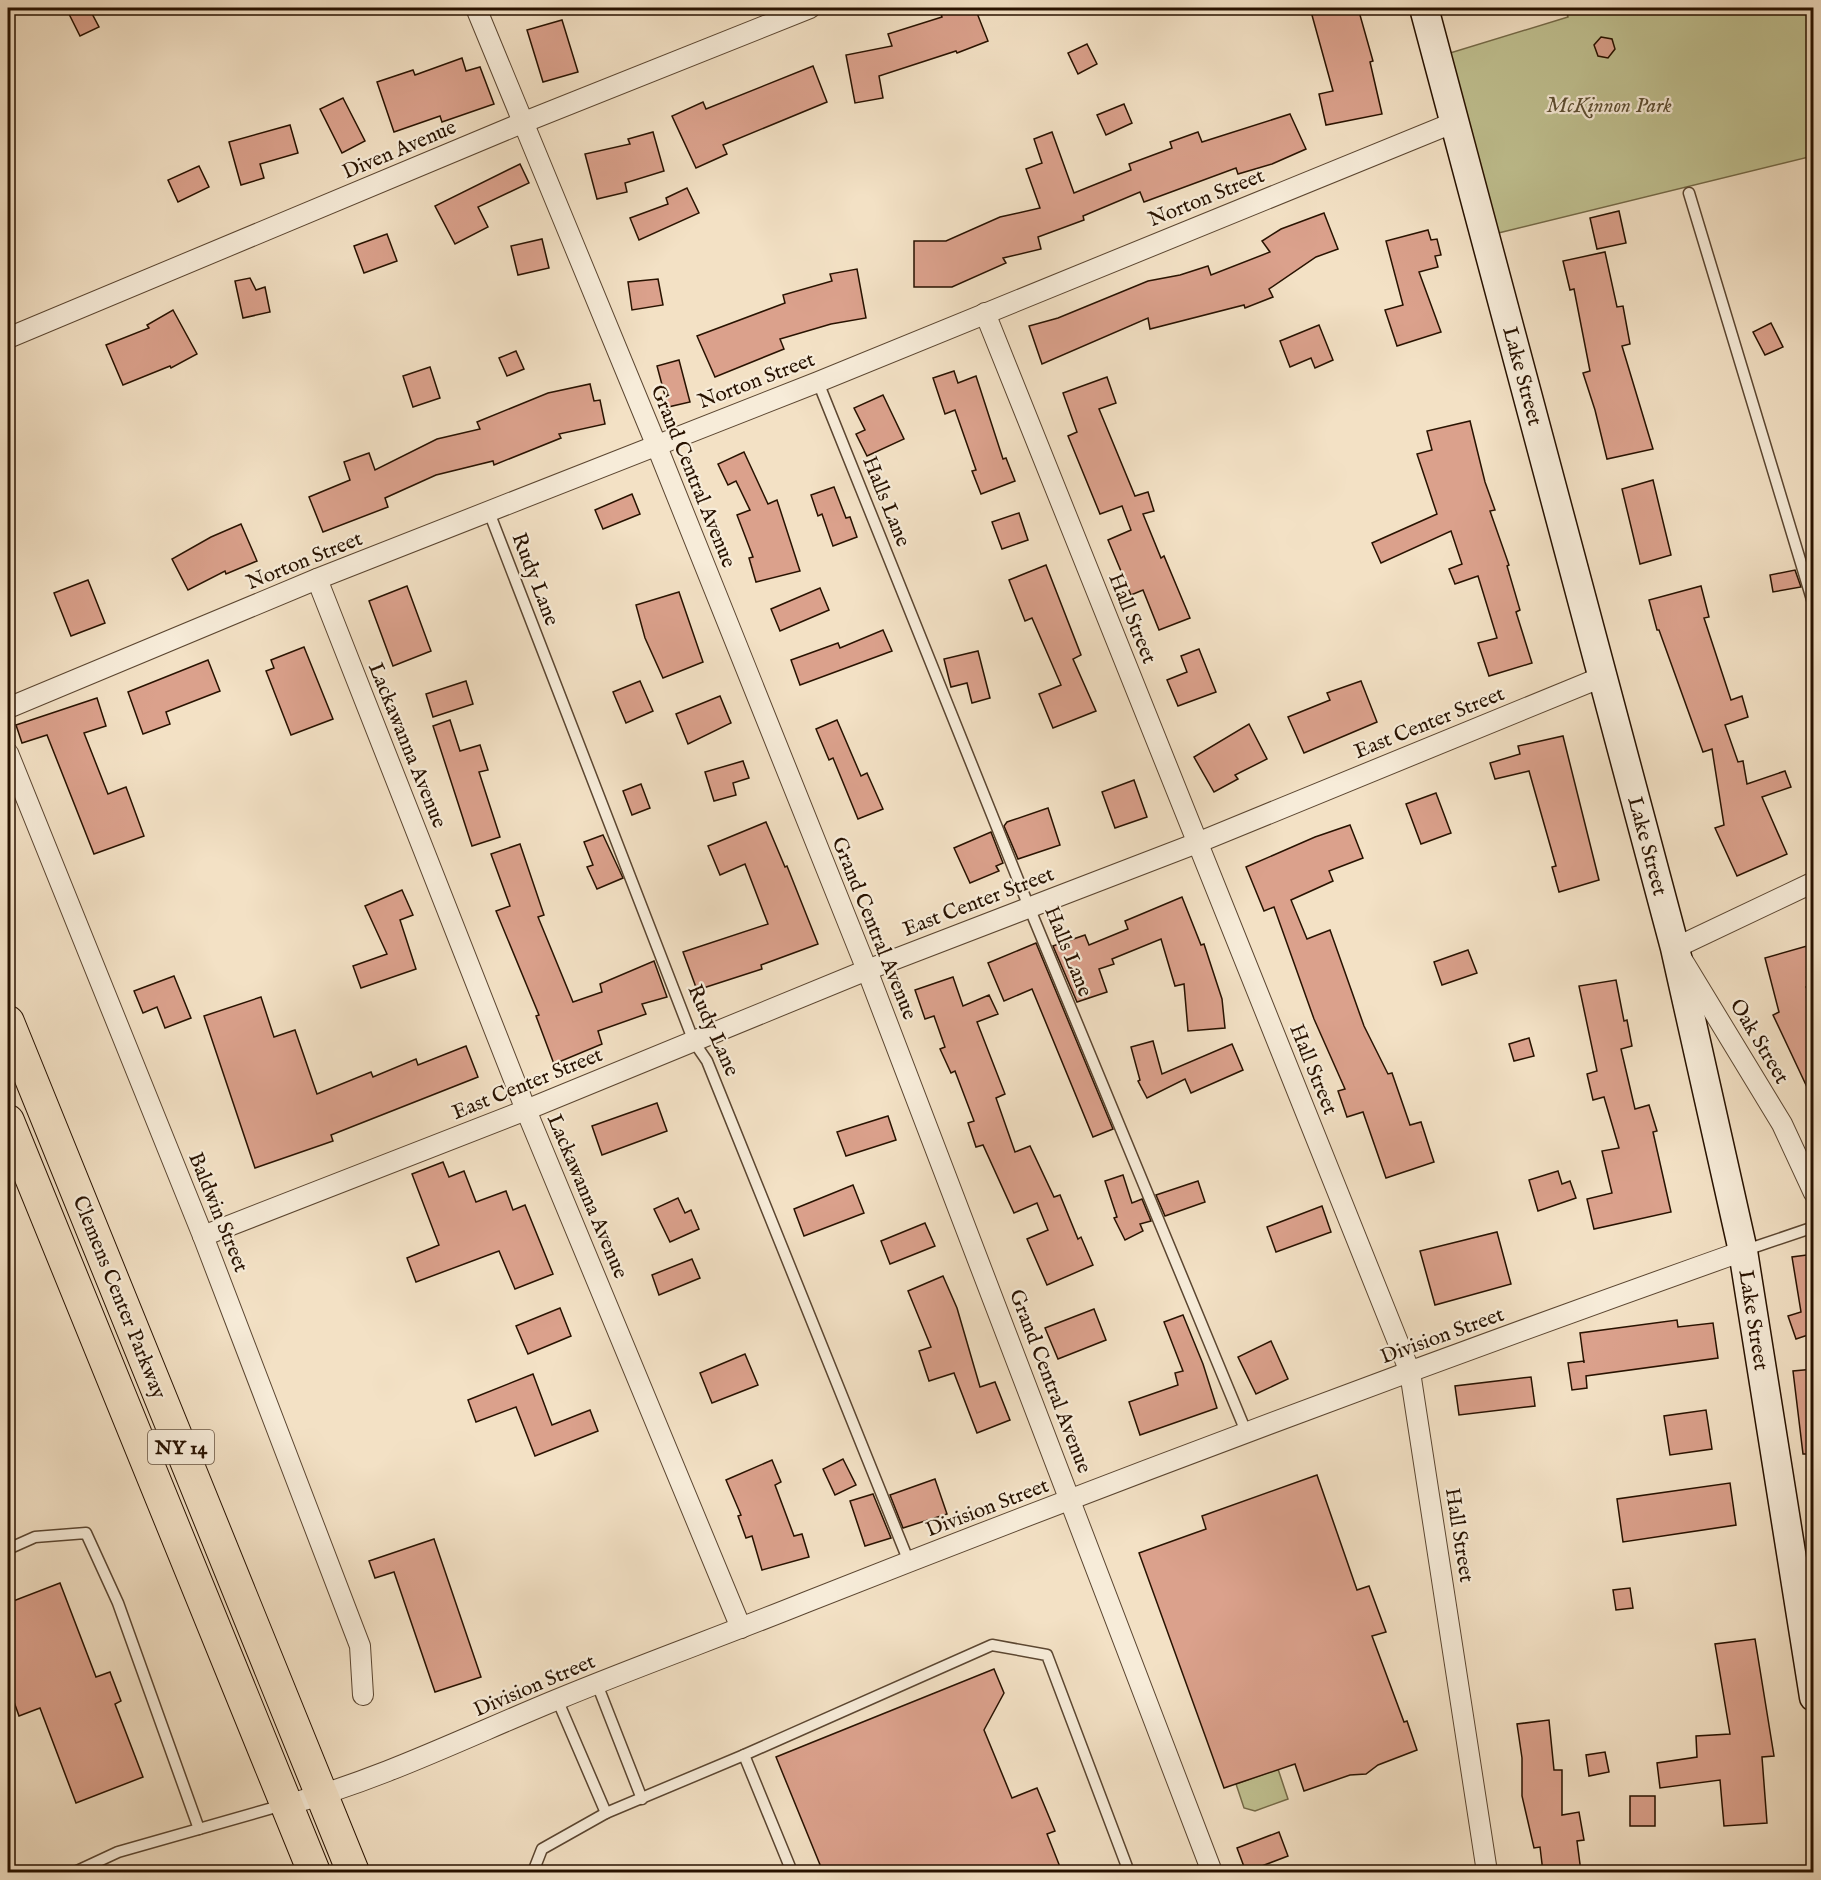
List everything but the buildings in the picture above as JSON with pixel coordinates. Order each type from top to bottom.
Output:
[{"type":"main road","name":"Lake Street","points":[[1424,8],[1675,948],[1743,1251],[1806,1602],[1814,1697]]},
{"type":"main road","name":"Clemens Center Parkway","points":[[8,1022],[296,1726],[321,1796],[353,1872]]},
{"type":"main road","name":"Clemens Center Parkway","points":[[8,1121],[314,1872]]},
{"type":"street","name":"Grand Central Avenue","points":[[476,8],[656,444],[867,970],[1212,1872]]},
{"type":"street","name":"Diven Avenue","points":[[8,338],[522,123],[810,8]]},
{"type":"street","name":"Norton Street","points":[[8,708],[317,579],[818,382],[1455,122]]},
{"type":"street","name":"Hall Street","points":[[985,313],[1410,1372],[1487,1872]]},
{"type":"street","name":"Lackawanna Avenue","points":[[317,579],[526,1110],[741,1628]]},
{"type":"street","name":"East Center Street","points":[[203,1236],[526,1110],[867,970],[1197,843],[1602,677]]},
{"type":"street","name":"Baldwin Street","points":[[8,753],[203,1236],[360,1646],[363,1695]]},
{"type":"street","points":[[1675,948],[1814,882]]},
{"type":"street","name":"Oak Street","points":[[1675,948],[1782,1124],[1814,1193]]},
{"type":"street","name":"Division Street","points":[[286,1804],[321,1796],[415,1762],[557,1699],[909,1562],[1410,1372],[1743,1251]]},
{"type":"lane","points":[[1689,193],[1814,606]]},
{"type":"lane","name":"Halls Lane","points":[[818,382],[1029,907],[1246,1434]]},
{"type":"lane","name":"Rudy Lane","points":[[489,512],[694,1042],[707,1061],[909,1562]]},
{"type":"lane","points":[[1743,1251],[1814,1227]]},
{"type":"lane","points":[[8,1549],[35,1537],[86,1533],[118,1603],[199,1829]]},
{"type":"lane","points":[[533,1872],[542,1849],[606,1813],[744,1755],[992,1645],[1047,1655],[1129,1872]]},
{"type":"lane","points":[[597,1684],[642,1799]]},
{"type":"lane","points":[[557,1699],[606,1813]]},
{"type":"lane","points":[[744,1755],[792,1872]]},
{"type":"lane","points":[[75,1872],[118,1852],[286,1804]]},
{"type":"green space","name":"McKinnon Park","points":[[1566,8],[1813,8],[1813,156],[1486,236],[1437,57],[1568,17]]},
{"type":"green space","points":[[1278,1769],[1288,1799],[1255,1811],[1244,1808],[1236,1784]]}]
